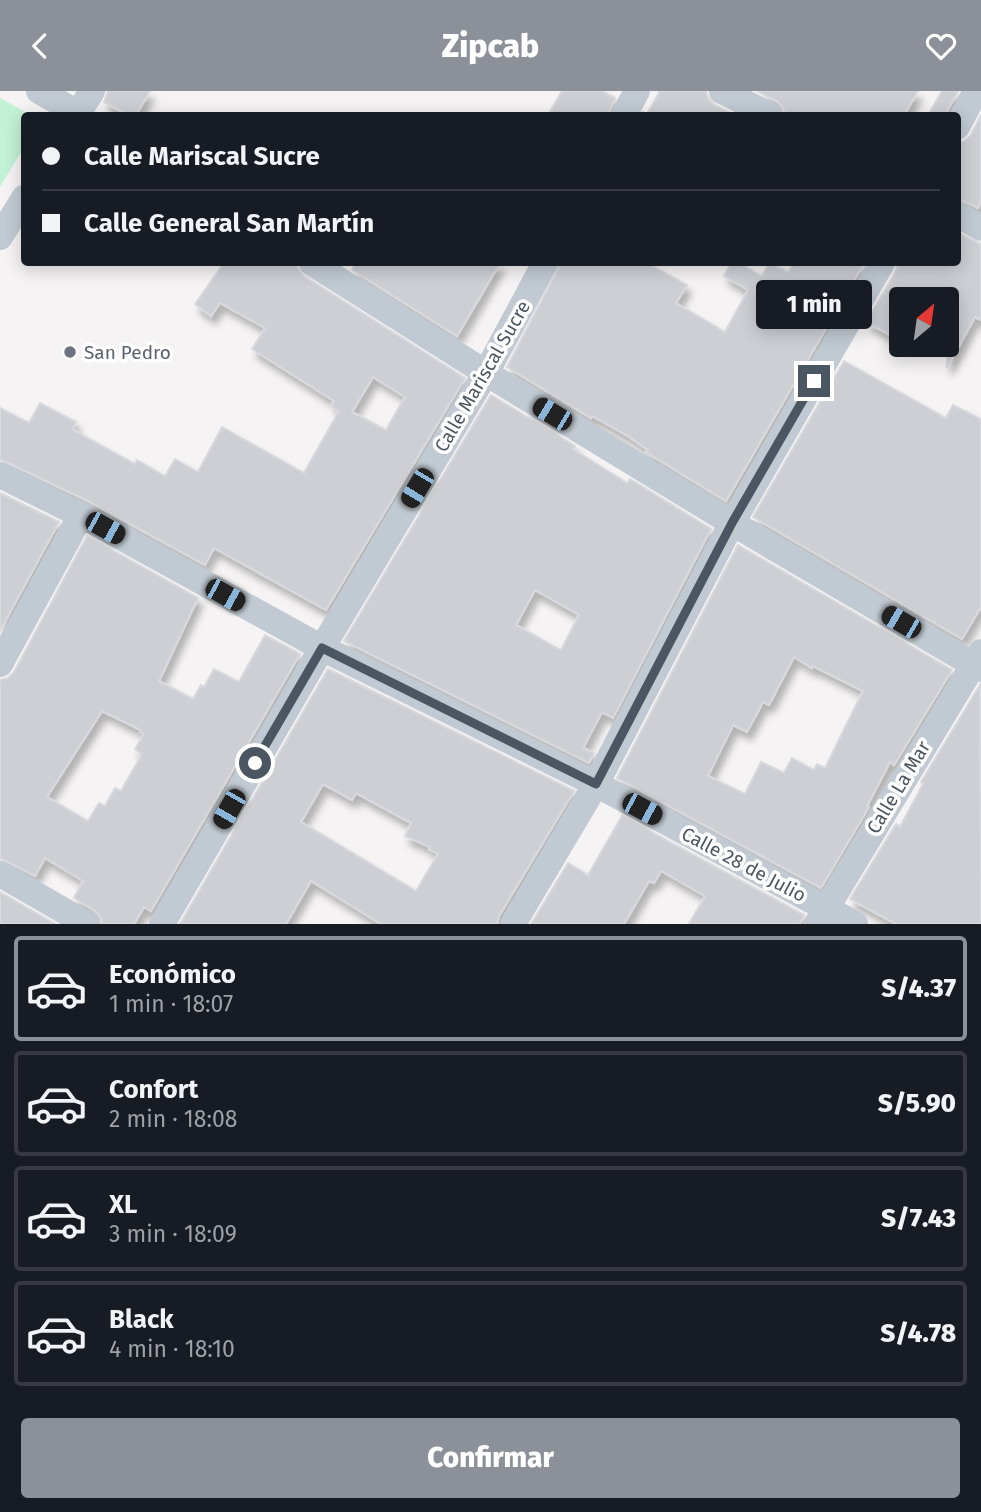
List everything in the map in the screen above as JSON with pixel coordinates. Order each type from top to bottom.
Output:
[{"type":"street","points":[[39,91],[74,112]]},
{"type":"street","points":[[81,112],[92,91]]},
{"type":"street","points":[[626,112],[637,91]]},
{"type":"street","points":[[722,91],[763,112]]},
{"type":"street","points":[[961,119],[976,91]]},
{"type":"street","points":[[0,237],[21,203]]},
{"type":"street","points":[[961,216],[981,228]]},
{"type":"street","points":[[317,266],[732,523],[978,661]]},
{"type":"street","name":"Calle Mariscal Sucre","points":[[162,924],[486,373],[543,266]]},
{"type":"street","points":[[513,924],[596,784],[732,523],[880,266]]},
{"type":"street","name":"Calle 28 de Julio","points":[[0,475],[81,515],[322,648],[596,784],[821,916],[855,924]]},
{"type":"street","points":[[0,664],[81,515]]},
{"type":"street","name":"Calle La Mar","points":[[821,916],[978,661]]},
{"type":"street","points":[[0,874],[87,924]]},
{"type":"green space","points":[[0,98],[26,112],[21,112],[21,152],[0,187]]},
{"type":"building","points":[[108,91],[150,91],[138,112],[122,112],[104,102]]},
{"type":"building","points":[[562,91],[602,91],[615,98],[609,112],[550,112]]},
{"type":"building","points":[[660,91],[706,91],[708,99],[714,105],[729,112],[648,112]]},
{"type":"building","points":[[757,91],[918,91],[906,112],[784,112],[777,101]]},
{"type":"building","points":[[942,91],[958,91],[947,112],[930,112]]},
{"type":"building","points":[[981,115],[981,202],[978,208],[961,200],[961,142],[971,135]]},
{"type":"building","points":[[961,234],[981,244],[981,320],[975,317],[959,346],[959,287],[889,287],[889,334],[866,322],[897,266],[961,266]]},
{"type":"building","points":[[222,266],[295,266],[304,276],[465,378],[326,610],[214,548],[205,565],[88,501],[0,459],[0,408],[29,423],[40,403],[76,422],[72,429],[135,464],[137,460],[165,476],[175,459],[198,472],[222,427],[304,473],[339,411],[331,406],[334,401],[252,349],[265,328],[220,303],[211,316],[195,304]],"holes":[[[373,377],[405,397],[386,430],[352,412]]]},
{"type":"building","points":[[354,266],[498,266],[457,336],[352,270]]},
{"type":"building","points":[[559,266],[652,266],[687,285],[676,303],[725,332],[748,290],[724,276],[729,266],[744,266],[762,276],[767,266],[775,266],[788,272],[792,266],[862,266],[726,501],[646,452],[648,450],[628,436],[592,416],[591,418],[507,367]]},
{"type":"building","points":[[947,357],[953,357],[947,368]]},
{"type":"building","points":[[844,361],[946,418],[953,405],[981,419],[981,607],[962,639],[753,517]]},
{"type":"building","points":[[491,395],[575,446],[573,449],[627,483],[630,479],[711,529],[613,718],[602,712],[583,748],[594,753],[589,763],[344,641]],"holes":[[[535,590],[579,615],[561,650],[516,625]]]},
{"type":"building","points":[[0,493],[59,522],[0,631]]},
{"type":"building","points":[[87,536],[198,598],[159,681],[193,699],[201,685],[204,687],[214,669],[239,682],[265,635],[300,654],[151,911],[144,907],[134,924],[103,924],[95,911],[74,898],[83,881],[45,858],[35,876],[0,858],[0,680],[8,678],[14,672]],"holes":[[[102,711],[144,734],[135,749],[142,754],[121,791],[115,788],[105,806],[99,803],[88,821],[47,797]]]},
{"type":"building","points":[[738,545],[952,670],[894,765],[890,762],[867,806],[869,807],[821,888],[617,778]],"holes":[[[794,657],[812,668],[813,666],[863,691],[825,768],[817,764],[814,770],[792,758],[784,773],[761,762],[745,794],[708,776],[733,725],[747,732],[763,702],[769,705]]]},
{"type":"building","points":[[328,669],[574,791],[499,916],[497,924],[381,924],[311,881],[286,924],[180,924]],"holes":[[[323,784],[352,800],[356,793],[411,823],[405,836],[430,847],[429,849],[438,854],[416,891],[301,822]]]},
{"type":"building","points":[[980,685],[981,924],[896,924],[850,899],[896,824],[900,827],[923,784],[921,782]]},
{"type":"building","points":[[622,816],[804,915],[803,918],[799,924],[689,924],[705,896],[661,871],[654,883],[649,881],[624,924],[531,924],[568,863],[588,875]]},
{"type":"building","points":[[0,892],[55,924],[0,924]]},
{"type":"place","name":"San Pedro","points":[[70,352]]},
{"type":"route","points":[[255,763],[322,648],[596,784],[732,523],[814,381]]}]
